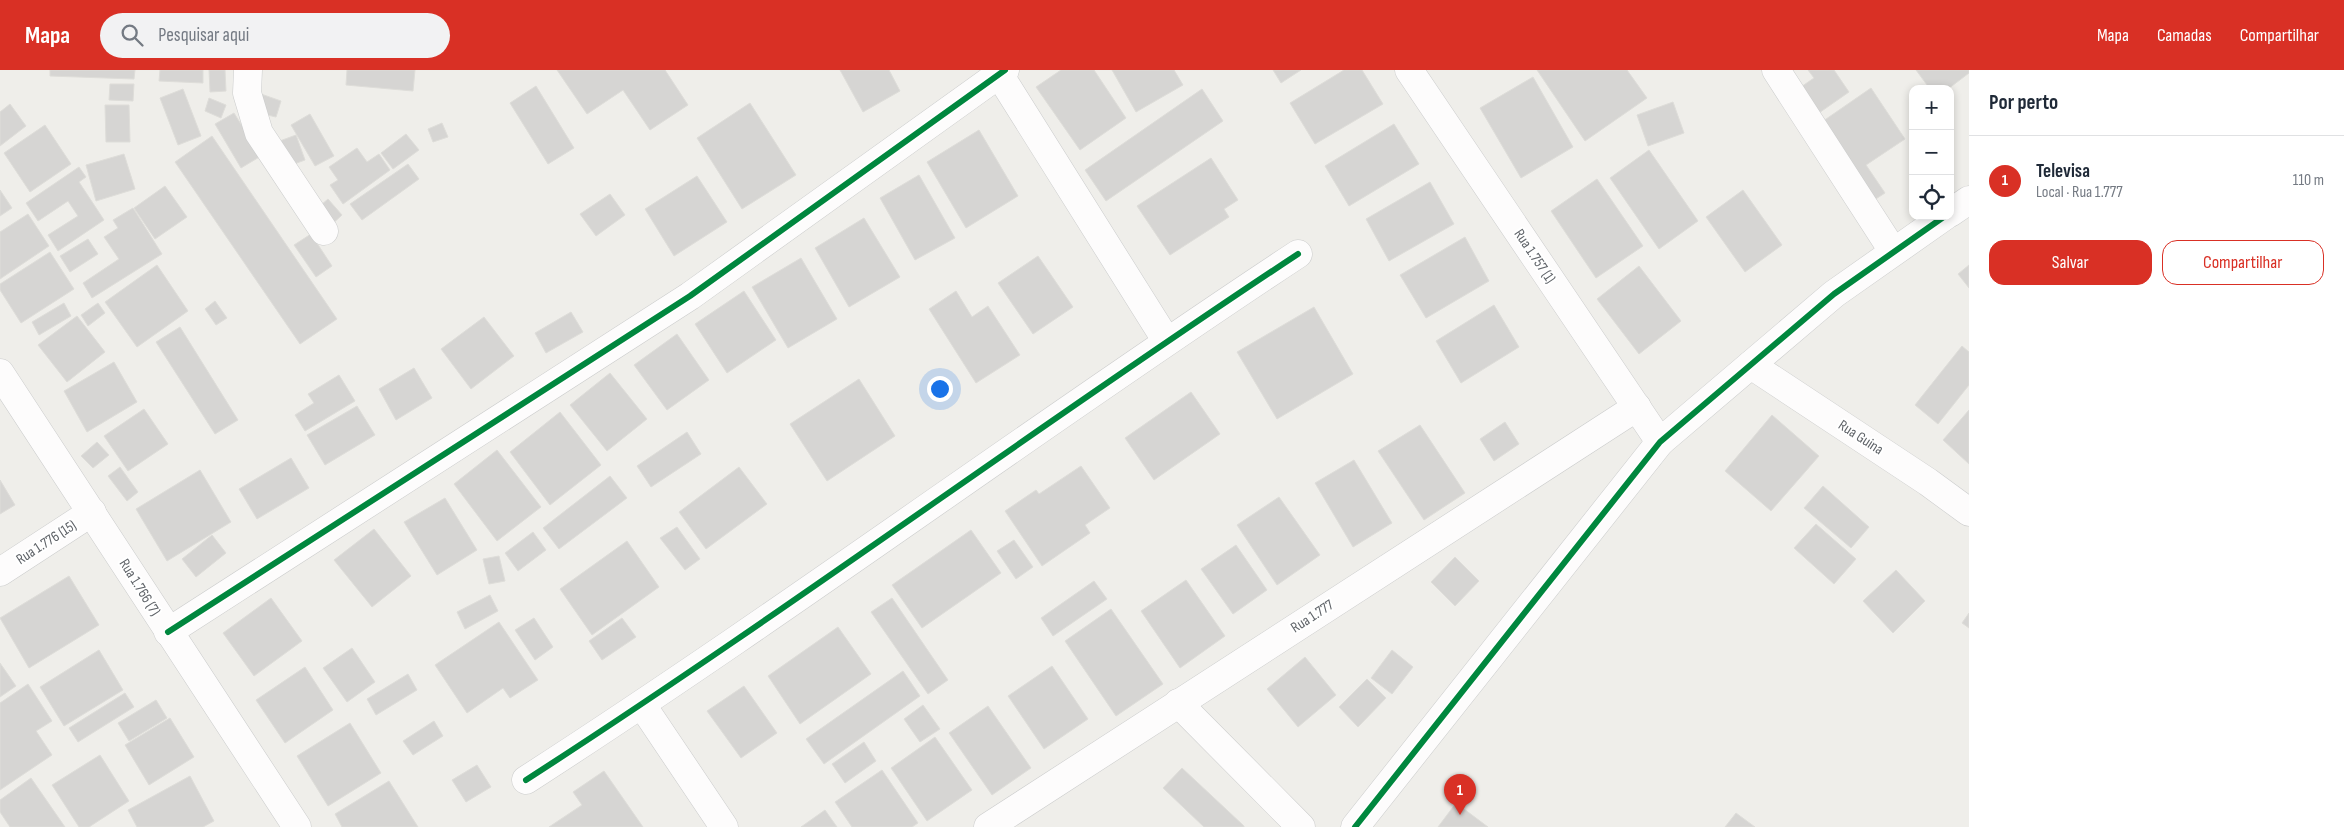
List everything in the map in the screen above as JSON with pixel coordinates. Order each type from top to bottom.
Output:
[{"type":"street","points":[[248,70],[247,94],[259,133],[324,231]]},
{"type":"street","name":"Rua 1.757 (1)","points":[[1409,70],[1660,442]]},
{"type":"street","points":[[1776,70],[1893,251]]},
{"type":"street","points":[[168,632],[690,296],[1002,72],[1166,340]]},
{"type":"street","points":[[1954,210],[1969,200]]},
{"type":"street","points":[[1355,827],[1660,442],[1834,294],[1939,220]]},
{"type":"street","points":[[526,780],[642,705],[1166,340],[1298,254]]},
{"type":"street","name":"Rua Guina","points":[[1751,365],[1928,482],[1969,512]]},
{"type":"street","name":"Rua 1.766 (7)","points":[[0,373],[297,827]]},
{"type":"street","name":"Rua 1.777","points":[[988,827],[1637,407]]},
{"type":"street","name":"Rua 1.776 (15)","points":[[0,572],[92,512]]},
{"type":"street","points":[[1178,703],[1301,827]]},
{"type":"street","points":[[642,705],[724,827]]},
{"type":"building","points":[[50,70],[135,70],[134,79],[50,76]]},
{"type":"building","points":[[160,70],[203,70],[203,83],[159,81]]},
{"type":"building","points":[[209,70],[225,70],[226,91],[210,92]]},
{"type":"building","points":[[347,70],[415,70],[413,91],[346,85]]},
{"type":"building","points":[[557,70],[665,70],[688,105],[650,130],[623,90],[587,114]]},
{"type":"building","points":[[840,70],[889,70],[900,91],[863,112]]},
{"type":"building","points":[[1061,70],[1094,70],[1126,118],[1080,150],[1036,87]]},
{"type":"building","points":[[1112,70],[1174,70],[1183,85],[1136,112]]},
{"type":"building","points":[[1273,70],[1301,70],[1281,83]]},
{"type":"building","points":[[1344,70],[1362,70],[1383,104],[1315,144],[1290,103]]},
{"type":"building","points":[[1537,70],[1627,70],[1647,98],[1585,141]]},
{"type":"building","points":[[1808,70],[1834,70],[1849,92],[1816,115],[1798,89],[1814,78]]},
{"type":"building","points":[[1916,70],[1969,70],[1969,73],[1953,85],[1927,85]]},
{"type":"building","points":[[1533,77],[1573,147],[1521,178],[1480,108]]},
{"type":"building","points":[[110,84],[134,84],[133,101],[109,100]]},
{"type":"building","points":[[536,86],[574,148],[548,164],[510,103]]},
{"type":"building","points":[[1871,88],[1905,139],[1866,165],[1885,193],[1868,204],[1816,126]]},
{"type":"building","points":[[183,89],[201,136],[178,145],[160,98]]},
{"type":"building","points":[[1202,89],[1223,121],[1106,201],[1085,170]]},
{"type":"building","points":[[261,94],[281,101],[276,117],[255,112]]},
{"type":"building","points":[[209,98],[226,105],[221,118],[205,111]]},
{"type":"building","points":[[1673,102],[1684,133],[1648,146],[1637,115]]},
{"type":"building","points":[[750,103],[796,175],[742,209],[697,138]]},
{"type":"building","points":[[10,104],[26,126],[0,146],[0,112]]},
{"type":"building","points":[[105,105],[129,105],[130,142],[106,142]]},
{"type":"building","points":[[234,113],[261,156],[241,168],[215,124]]},
{"type":"building","points":[[310,114],[334,156],[315,166],[291,125]]},
{"type":"building","points":[[442,123],[448,137],[433,142],[428,129]]},
{"type":"building","points":[[1394,124],[1419,164],[1349,206],[1325,166]]},
{"type":"building","points":[[45,125],[71,164],[30,192],[4,153]]},
{"type":"building","points":[[979,130],[1018,196],[966,228],[927,162]]},
{"type":"building","points":[[406,134],[419,150],[393,169],[381,153]]},
{"type":"building","points":[[296,135],[305,160],[286,167],[277,142]]},
{"type":"building","points":[[212,136],[337,319],[300,344],[175,162]]},
{"type":"building","points":[[357,148],[367,162],[379,154],[390,170],[343,204],[330,185],[338,180],[329,167]]},
{"type":"building","points":[[1649,150],[1698,221],[1659,249],[1610,178]]},
{"type":"building","points":[[124,154],[135,189],[96,201],[86,165]]},
{"type":"building","points":[[1211,158],[1238,200],[1224,209],[1229,217],[1170,255],[1137,206]]},
{"type":"building","points":[[408,164],[419,179],[362,220],[350,204]]},
{"type":"building","points":[[79,167],[86,177],[79,182],[104,220],[58,251],[48,235],[78,216],[68,201],[38,221],[26,203]]},
{"type":"building","points":[[919,175],[955,238],[915,260],[880,198]]},
{"type":"building","points":[[697,176],[727,222],[674,256],[645,209]]},
{"type":"building","points":[[1597,179],[1643,246],[1596,278],[1551,211]]},
{"type":"building","points":[[1430,182],[1454,224],[1389,261],[1366,219]]},
{"type":"building","points":[[165,186],[187,217],[155,239],[134,208]]},
{"type":"building","points":[[0,190],[12,208],[0,216]]},
{"type":"building","points":[[1743,190],[1782,245],[1745,272],[1706,217]]},
{"type":"building","points":[[610,194],[625,215],[596,236],[580,214]]},
{"type":"building","points":[[328,199],[342,215],[328,228],[314,211]]},
{"type":"building","points":[[133,208],[162,254],[92,298],[83,283],[119,259],[104,237],[118,228],[113,220]]},
{"type":"building","points":[[28,214],[49,246],[0,279],[0,232]]},
{"type":"building","points":[[864,218],[900,277],[849,307],[815,248]]},
{"type":"building","points":[[311,234],[332,266],[316,277],[294,245]]},
{"type":"building","points":[[1465,237],[1489,281],[1426,318],[1400,275]]},
{"type":"building","points":[[88,239],[98,254],[70,272],[60,256]]},
{"type":"building","points":[[50,252],[74,289],[21,323],[0,290],[0,284]]},
{"type":"building","points":[[1038,256],[1073,307],[1033,334],[998,283]]},
{"type":"building","points":[[801,258],[837,319],[788,348],[752,287]]},
{"type":"building","points":[[157,265],[188,311],[137,347],[105,302]]},
{"type":"building","points":[[1969,265],[1969,288],[1958,274]]},
{"type":"building","points":[[1639,266],[1681,321],[1639,354],[1597,299]]},
{"type":"building","points":[[744,291],[776,340],[727,373],[695,324]]},
{"type":"building","points":[[956,291],[972,317],[988,306],[1020,355],[976,383],[929,309]]},
{"type":"building","points":[[215,301],[227,318],[216,325],[205,309]]},
{"type":"building","points":[[64,303],[71,316],[39,335],[32,322]]},
{"type":"building","points":[[98,303],[105,313],[88,326],[81,315]]},
{"type":"building","points":[[1494,305],[1519,347],[1461,383],[1436,341]]},
{"type":"building","points":[[1314,307],[1353,374],[1277,419],[1237,352]]},
{"type":"building","points":[[571,312],[583,332],[546,353],[535,333]]},
{"type":"building","points":[[77,316],[105,352],[67,382],[38,345]]},
{"type":"building","points":[[484,317],[514,356],[471,389],[441,349]]},
{"type":"building","points":[[180,327],[238,420],[215,434],[156,342]]},
{"type":"building","points":[[677,334],[709,380],[667,410],[634,365]]},
{"type":"building","points":[[1962,346],[1969,352],[1969,385],[1938,424],[1915,405]]},
{"type":"building","points":[[114,362],[137,402],[87,432],[64,391]]},
{"type":"building","points":[[414,368],[432,398],[396,420],[379,389]]},
{"type":"building","points":[[610,373],[647,419],[607,451],[570,405]]},
{"type":"building","points":[[339,375],[355,401],[305,431],[295,415],[314,403],[308,394]]},
{"type":"building","points":[[859,379],[895,436],[827,481],[790,424]]},
{"type":"building","points":[[1191,392],[1220,434],[1154,480],[1125,438]]},
{"type":"building","points":[[357,406],[375,435],[325,465],[307,435]]},
{"type":"building","points":[[144,409],[168,444],[128,471],[104,436]]},
{"type":"building","points":[[1969,410],[1969,464],[1943,440]]},
{"type":"building","points":[[560,412],[601,465],[550,505],[510,452]]},
{"type":"building","points":[[1772,415],[1819,456],[1771,511],[1725,471]]},
{"type":"building","points":[[1505,422],[1519,444],[1494,461],[1480,439]]},
{"type":"building","points":[[1420,425],[1465,493],[1424,520],[1378,451]]},
{"type":"building","points":[[687,432],[701,454],[651,487],[637,466]]},
{"type":"building","points":[[97,442],[109,455],[93,468],[81,456]]},
{"type":"building","points":[[497,450],[541,507],[497,541],[454,484]]},
{"type":"building","points":[[291,458],[309,488],[257,519],[239,489]]},
{"type":"building","points":[[1354,460],[1392,523],[1353,547],[1315,483]]},
{"type":"building","points":[[1081,466],[1110,508],[1085,525],[1090,533],[1042,566],[1005,511],[1036,490],[1039,494]]},
{"type":"building","points":[[120,467],[138,492],[127,501],[108,476]]},
{"type":"building","points":[[739,467],[767,504],[706,549],[679,512]]},
{"type":"building","points":[[200,470],[231,522],[167,561],[136,509]]},
{"type":"building","points":[[610,476],[627,498],[559,549],[543,528]]},
{"type":"building","points":[[0,480],[15,505],[0,514]]},
{"type":"building","points":[[1823,486],[1869,527],[1851,548],[1804,508]]},
{"type":"building","points":[[1279,497],[1320,555],[1277,585],[1237,525]]},
{"type":"building","points":[[445,498],[477,550],[437,575],[404,522]]},
{"type":"building","points":[[1816,524],[1856,559],[1834,584],[1794,548]]},
{"type":"building","points":[[677,527],[700,559],[685,570],[660,538]]},
{"type":"building","points":[[374,529],[411,576],[372,607],[334,560]]},
{"type":"building","points":[[971,530],[1001,573],[922,628],[892,585]]},
{"type":"building","points":[[533,532],[546,550],[518,571],[505,553]]},
{"type":"building","points":[[212,535],[226,553],[196,577],[182,559]]},
{"type":"building","points":[[1014,540],[1033,567],[1016,579],[997,551]]},
{"type":"building","points":[[627,541],[659,587],[592,635],[560,589]]},
{"type":"building","points":[[1236,545],[1267,590],[1233,614],[1201,569]]},
{"type":"building","points":[[499,556],[505,581],[489,584],[483,559]]},
{"type":"building","points":[[1455,557],[1479,581],[1455,606],[1431,582]]},
{"type":"building","points":[[1896,570],[1925,601],[1893,633],[1863,601]]},
{"type":"building","points":[[69,576],[99,625],[29,668],[0,618]]},
{"type":"building","points":[[1186,580],[1225,636],[1180,668],[1141,611]]},
{"type":"building","points":[[1094,581],[1107,599],[1053,636],[1041,618]]},
{"type":"building","points":[[490,595],[498,611],[465,629],[457,612]]},
{"type":"building","points":[[271,598],[302,641],[254,676],[223,633]]},
{"type":"building","points":[[892,598],[948,680],[928,694],[871,612]]},
{"type":"building","points":[[1111,609],[1163,684],[1116,716],[1065,641]]},
{"type":"building","points":[[1969,613],[1969,628],[1962,623]]},
{"type":"building","points":[[534,618],[553,647],[535,660],[515,630]]},
{"type":"building","points":[[622,618],[636,637],[602,660],[589,641]]},
{"type":"building","points":[[499,622],[538,680],[510,698],[503,688],[467,713],[435,665]]},
{"type":"building","points":[[838,627],[871,674],[800,724],[768,676]]},
{"type":"building","points":[[352,648],[375,682],[347,702],[323,668]]},
{"type":"building","points":[[99,650],[123,690],[64,726],[40,687]]},
{"type":"building","points":[[1392,650],[1413,667],[1392,694],[1371,678]]},
{"type":"building","points":[[1305,657],[1336,695],[1298,727],[1267,689]]},
{"type":"building","points":[[0,663],[16,686],[0,697]]},
{"type":"building","points":[[1052,666],[1088,719],[1044,749],[1008,696]]},
{"type":"building","points":[[305,667],[333,710],[285,743],[256,700]]},
{"type":"building","points":[[903,671],[920,696],[824,764],[806,739]]},
{"type":"building","points":[[408,674],[417,690],[376,715],[367,699]]},
{"type":"building","points":[[1367,679],[1386,698],[1358,727],[1339,707]]},
{"type":"building","points":[[28,684],[52,721],[36,731],[52,755],[0,790],[0,703]]},
{"type":"building","points":[[744,686],[777,733],[741,758],[707,711]]},
{"type":"building","points":[[125,693],[134,707],[78,742],[69,728]]},
{"type":"building","points":[[156,700],[167,718],[129,741],[118,723]]},
{"type":"building","points":[[923,705],[940,729],[920,742],[904,719]]},
{"type":"building","points":[[988,706],[1031,768],[992,795],[949,733]]},
{"type":"building","points":[[170,718],[194,757],[149,785],[125,745]]},
{"type":"building","points":[[434,721],[443,736],[413,755],[403,741]]},
{"type":"building","points":[[350,723],[381,773],[328,806],[297,756]]},
{"type":"building","points":[[935,737],[972,790],[927,821],[891,768]]},
{"type":"building","points":[[864,742],[876,761],[845,783],[832,764]]},
{"type":"building","points":[[100,755],[129,801],[89,827],[79,827],[52,785]]},
{"type":"building","points":[[477,765],[491,787],[466,802],[452,780]]},
{"type":"building","points":[[1182,768],[1244,827],[1204,827],[1163,788]]},
{"type":"building","points":[[882,770],[918,823],[912,827],[852,827],[835,802]]},
{"type":"building","points":[[604,771],[643,827],[549,827],[582,805],[573,792]]},
{"type":"building","points":[[190,776],[214,821],[203,827],[137,827],[128,810]]},
{"type":"building","points":[[31,778],[65,827],[10,827],[0,812],[0,800]]},
{"type":"building","points":[[389,781],[418,827],[342,827],[335,814]]},
{"type":"building","points":[[1456,803],[1488,827],[1438,827]]},
{"type":"building","points":[[825,810],[837,827],[801,827]]},
{"type":"building","points":[[1736,813],[1755,827],[1725,827]]},
{"type":"cycle path","points":[[168,632],[690,296],[1005,70]]},
{"type":"cycle path","points":[[1355,827],[1660,442],[1834,294],[1939,220]]},
{"type":"cycle path","points":[[526,780],[721,651],[1298,254]]},
{"type":"place","name":"Televisa","points":[[1460,815]]}]
